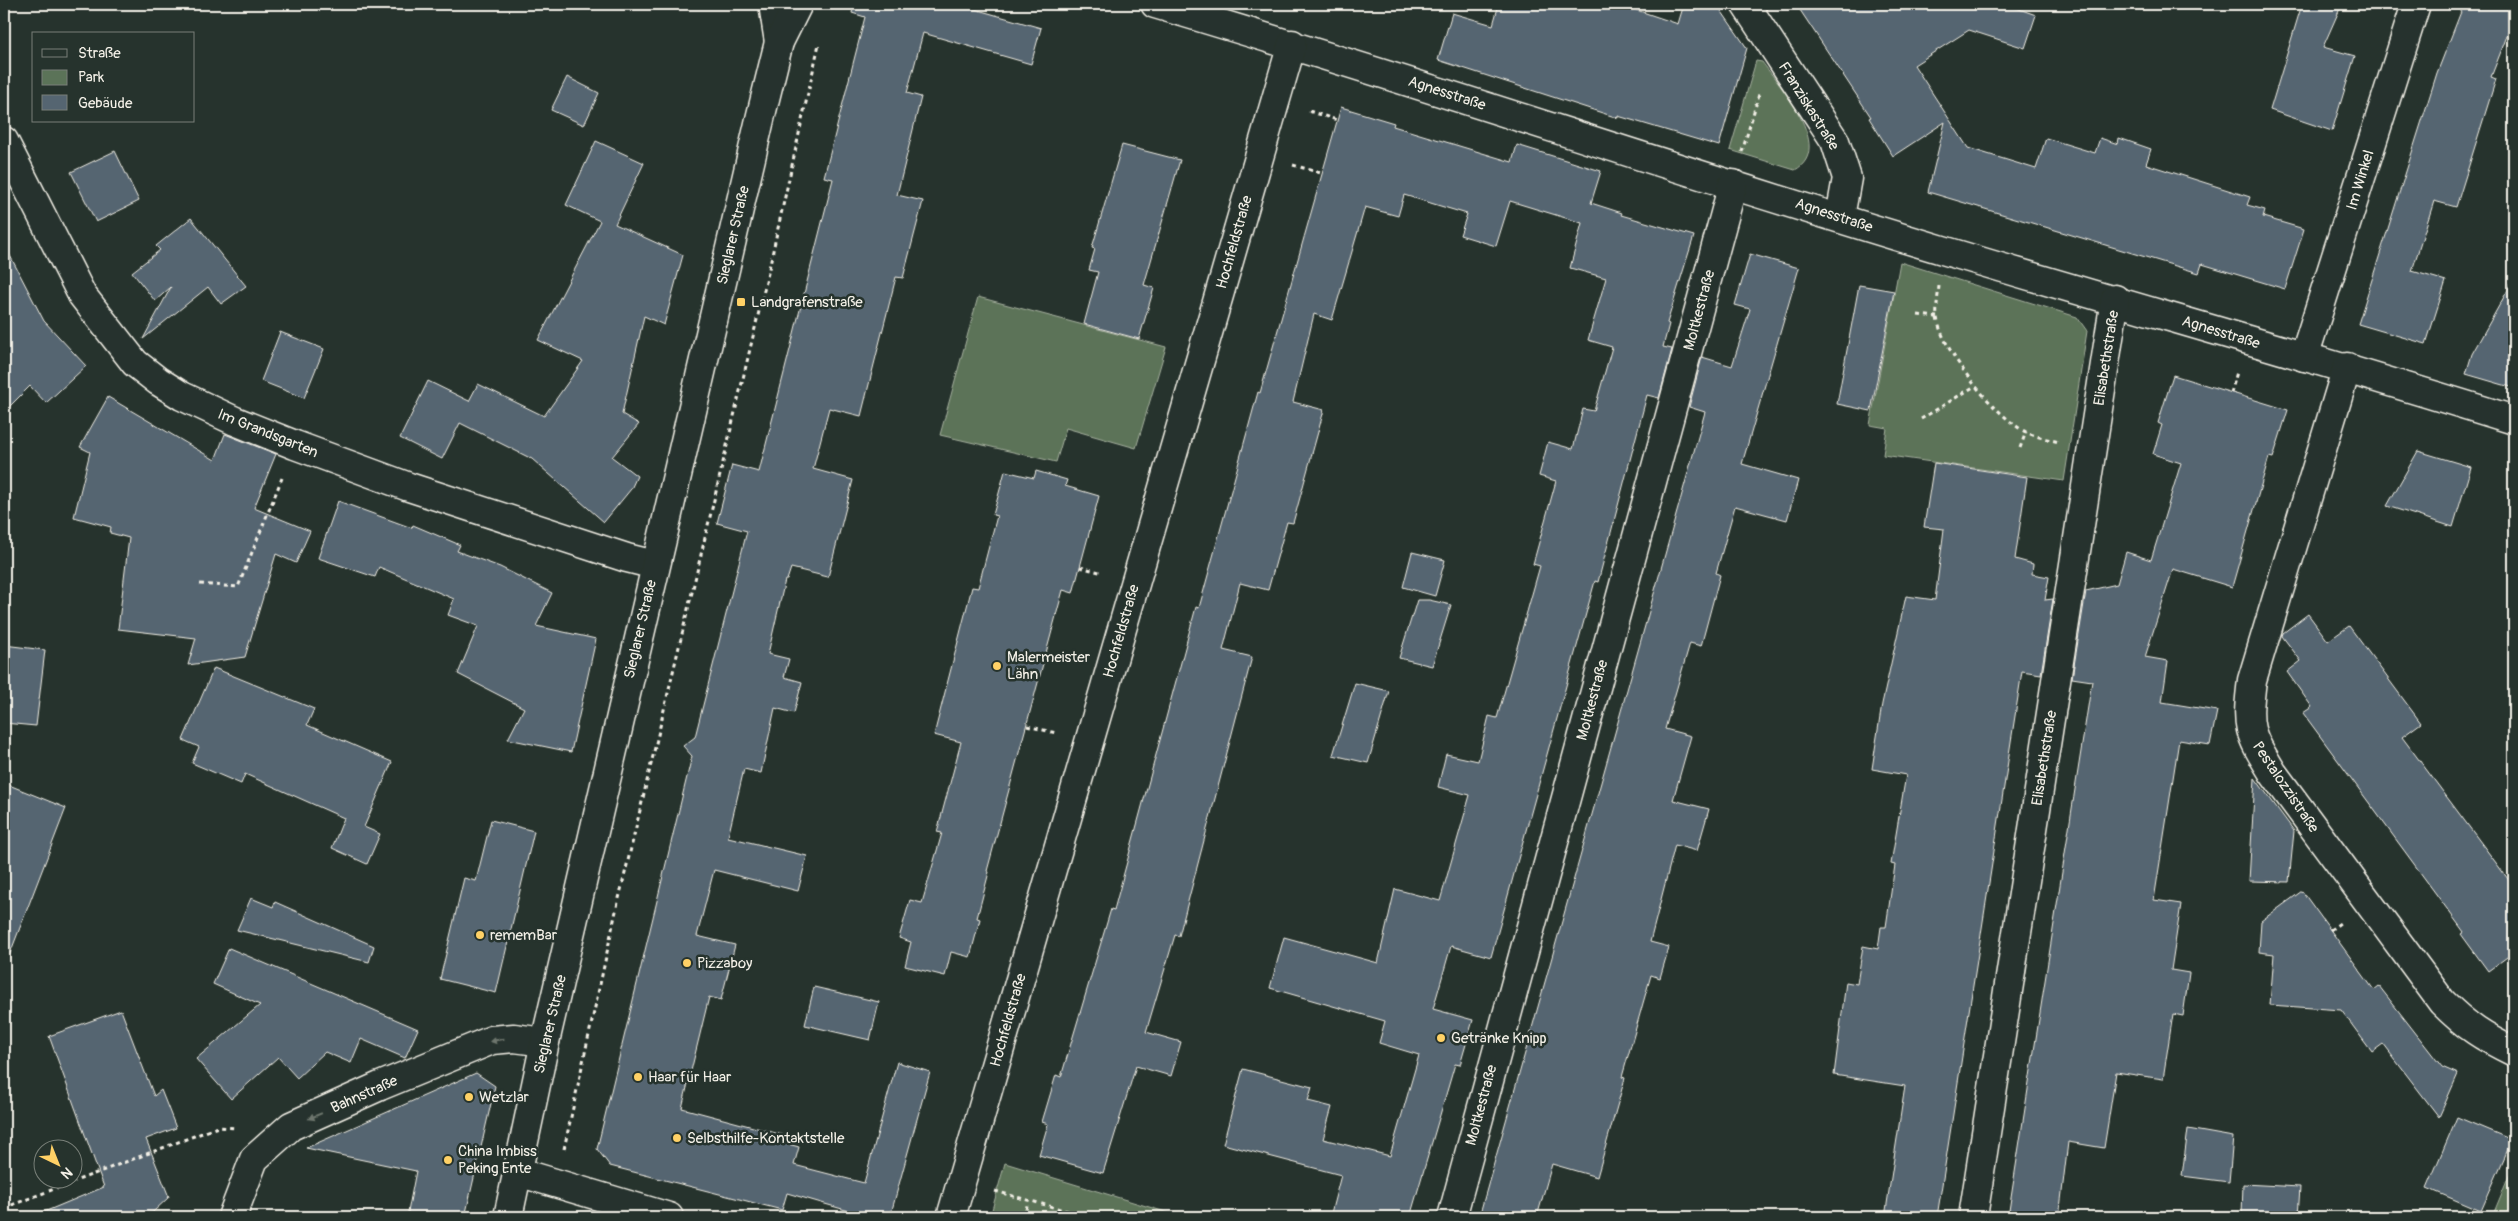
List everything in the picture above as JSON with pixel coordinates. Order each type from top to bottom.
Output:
[{"type":"street","name":"Sieglarer Straße","points":[[773,4],[779,42]]},
{"type":"street","name":"Sieglarer Straße","points":[[508,1217],[545,1042],[655,565],[779,42],[798,4]]},
{"type":"street","name":"Agnesstraße","points":[[1155,4],[1292,44],[1946,251],[2115,299],[2304,357],[2347,367],[2514,420]]},
{"type":"street","name":"Franziskastraße","points":[[1745,4],[1835,142],[1847,178],[1840,217]]},
{"type":"street","name":"Im Winkel","points":[[2304,357],[2416,4]]},
{"type":"street","name":"Hochfeldstraße","points":[[951,1217],[1292,44]]},
{"type":"street","name":"Im Grandsgarten","points":[[4,141],[82,295],[135,363],[182,396],[235,421],[409,487],[626,558],[655,565]]},
{"type":"street","name":"Moltkestraße","points":[[1452,1217],[1734,184]]},
{"type":"street","name":"Elisabethstraße","points":[[1974,1217],[2115,299]]},
{"type":"street","name":"Pestalozzistraße","points":[[2347,367],[2252,680],[2248,720],[2252,737],[2273,773],[2442,1002],[2461,1021],[2481,1036],[2514,1052]]},
{"type":"street","name":"Bahnstraße","points":[[232,1217],[254,1159],[291,1126],[380,1086],[492,1040],[514,1038],[545,1042]]},
{"type":"street","points":[[518,1172],[669,1217]]},
{"type":"path","points":[[556,1184],[616,911],[766,282],[820,37]]},
{"type":"path","points":[[1734,184],[1772,47]]},
{"type":"path","points":[[1946,251],[1938,292],[1937,317],[1953,355],[1975,386],[1998,410],[2026,432],[2092,449]]},
{"type":"path","points":[[1918,315],[1937,317]]},
{"type":"path","points":[[1921,419],[1975,386]]},
{"type":"path","points":[[2020,448],[2026,432]]},
{"type":"path","points":[[200,584],[238,587],[296,445]]},
{"type":"path","points":[[1080,567],[1090,570]]},
{"type":"path","points":[[1027,726],[1038,728]]},
{"type":"path","points":[[4,1208],[218,1128],[241,1129],[266,1147]]},
{"type":"path","points":[[1024,1217],[1028,1202],[1089,1217]]},
{"type":"green space","points":[[1756,61],[1762,62],[1780,85],[1800,116],[1807,132],[1809,147],[1806,160],[1795,170],[1730,150]]},
{"type":"green space","points":[[1900,262],[2077,317],[2087,331],[2064,481],[1883,455],[1887,428],[1870,425]]},
{"type":"green space","points":[[978,297],[1166,347],[1136,448],[1066,428],[1056,462],[940,435]]},
{"type":"green space","points":[[1005,1163],[1182,1217],[990,1217]]},
{"type":"green space","points":[[2514,1164],[2514,1217],[2492,1217]]},
{"type":"building","points":[[854,4],[957,4],[1041,28],[1031,64],[923,33],[907,93],[921,97],[897,195],[923,201],[903,278],[896,277],[861,416],[829,408],[813,469],[853,480],[828,577],[791,568],[787,580],[785,580],[768,654],[789,659],[784,677],[802,682],[794,713],[775,708],[761,773],[744,769],[728,837],[807,856],[798,891],[714,870],[697,936],[735,945],[721,1000],[709,997],[682,1108],[783,1135],[781,1142],[799,1147],[794,1165],[864,1183],[897,1062],[930,1072],[890,1217],[855,1217],[856,1213],[787,1193],[782,1210],[610,1166],[597,1149],[692,756],[683,746],[695,737],[747,531],[717,523],[732,465],[759,472],[833,179],[824,177],[865,17],[852,13]]},
{"type":"building","points":[[1499,4],[1619,4],[1678,24],[1684,4],[1700,4],[1720,9],[1747,48],[1719,146],[1618,116],[1618,118],[1438,60],[1452,13],[1493,25]]},
{"type":"building","points":[[1796,4],[2011,4],[2008,5],[2036,15],[2025,48],[1969,30],[1914,65],[1968,148],[2036,169],[2046,138],[2095,153],[2100,138],[2118,144],[2119,138],[2151,149],[2146,164],[2250,197],[2247,205],[2265,210],[2263,217],[2304,229],[2285,289],[2202,264],[2199,273],[1928,192],[1945,122],[1893,156],[1869,118],[1871,117]]},
{"type":"building","points":[[2302,4],[2342,4],[2323,47],[2355,56],[2332,131],[2270,110]]},
{"type":"building","points":[[2464,4],[2514,4],[2514,18],[2491,77],[2496,79],[2456,207],[2434,201],[2412,271],[2446,281],[2426,344],[2358,324],[2437,73]]},
{"type":"building","points":[[567,77],[599,93],[584,125],[551,110]]},
{"type":"building","points":[[1341,107],[1394,123],[1393,126],[1512,162],[1517,145],[1601,171],[1591,203],[1622,213],[1621,215],[1694,236],[1667,323],[1669,324],[1663,347],[1672,349],[1659,398],[1647,395],[1598,582],[1595,581],[1491,957],[1451,946],[1433,1009],[1473,1020],[1460,1065],[1455,1064],[1410,1217],[1330,1217],[1341,1175],[1223,1144],[1243,1069],[1312,1087],[1308,1101],[1332,1107],[1323,1139],[1390,1156],[1419,1055],[1379,1043],[1385,1021],[1270,988],[1284,937],[1378,963],[1395,889],[1440,901],[1470,795],[1438,787],[1446,754],[1478,761],[1489,716],[1497,718],[1540,566],[1533,564],[1556,481],[1539,476],[1548,442],[1573,449],[1583,409],[1594,411],[1612,347],[1588,340],[1606,278],[1570,268],[1582,223],[1510,201],[1496,246],[1460,235],[1467,214],[1404,195],[1398,216],[1365,207],[1332,320],[1314,314],[1293,402],[1324,410],[1293,523],[1287,522],[1268,590],[1240,583],[1223,650],[1252,657],[1179,936],[1175,935],[1146,1032],[1181,1042],[1171,1076],[1136,1066],[1103,1173],[1039,1155],[1048,1124],[1042,1122],[1056,1075],[1061,1077],[1111,909],[1114,910],[1196,607],[1199,608],[1258,392],[1260,393]]},
{"type":"building","points":[[596,141],[644,163],[615,224],[683,255],[664,325],[644,316],[622,414],[639,424],[612,457],[637,476],[631,489],[604,522],[532,459],[460,423],[442,459],[400,438],[428,381],[469,401],[478,384],[544,416],[583,361],[538,340],[600,221],[566,205]]},
{"type":"building","points":[[1122,145],[1180,160],[1144,285],[1154,288],[1139,339],[1084,324],[1098,272],[1089,270],[1095,249],[1092,248]]},
{"type":"building","points":[[115,151],[139,201],[96,222],[71,172]]},
{"type":"building","points":[[191,218],[246,286],[221,304],[208,287],[143,339],[171,287],[155,301],[132,272],[160,250],[156,246]]},
{"type":"building","points":[[4,244],[44,321],[86,366],[46,403],[30,386],[4,412]]},
{"type":"building","points":[[1750,254],[1799,268],[1742,464],[1798,480],[1787,520],[1735,506],[1716,573],[1720,575],[1701,646],[1690,643],[1665,729],[1691,736],[1673,800],[1709,809],[1697,851],[1675,845],[1650,942],[1669,947],[1660,978],[1651,975],[1622,1077],[1625,1078],[1597,1177],[1552,1164],[1537,1217],[1479,1217],[1705,412],[1689,407],[1702,357],[1732,366],[1750,309],[1735,305]]},
{"type":"building","points":[[2514,279],[2514,388],[2466,374],[2472,354]]},
{"type":"building","points":[[1859,285],[1894,291],[1871,411],[1837,404]]},
{"type":"building","points":[[280,332],[324,349],[304,398],[261,381]]},
{"type":"building","points":[[2173,375],[2288,410],[2273,458],[2269,457],[2232,587],[2173,569],[2145,657],[2168,661],[2162,702],[2217,711],[2210,745],[2179,740],[2154,900],[2181,904],[2171,970],[2189,973],[2183,1016],[2173,1014],[2163,1079],[2116,1072],[2104,1148],[2068,1142],[2059,1217],[2008,1217],[2092,681],[2072,678],[2086,591],[2117,584],[2126,552],[2151,560],[2181,463],[2153,454],[2162,425],[2158,423]]},
{"type":"building","points":[[108,397],[215,460],[225,434],[276,454],[254,508],[310,531],[296,563],[276,554],[245,657],[188,665],[196,638],[118,629],[129,538],[110,533],[111,527],[74,517],[90,452],[80,447]]},
{"type":"building","points":[[2418,451],[2471,467],[2453,527],[2387,506]]},
{"type":"building","points":[[1934,463],[2027,477],[2015,559],[2033,564],[2032,574],[2049,577],[2045,600],[2053,599],[2041,674],[2022,671],[1937,1217],[1885,1217],[1905,1086],[1834,1075],[1846,982],[1857,984],[1863,946],[1878,949],[1881,927],[1886,927],[1895,865],[1891,864],[1906,775],[1872,769],[1882,704],[1906,596],[1935,600],[1944,529],[1924,527]]},
{"type":"building","points":[[1005,471],[1034,478],[1036,471],[1067,480],[1065,486],[1099,496],[1073,593],[1063,590],[987,871],[989,872],[977,918],[980,919],[970,957],[951,952],[945,976],[905,966],[911,942],[899,938],[910,900],[922,903],[942,833],[937,832],[961,742],[934,735],[972,587],[978,588],[997,516],[993,515]]},
{"type":"building","points":[[338,501],[412,528],[413,525],[460,545],[457,551],[500,567],[552,593],[536,626],[596,639],[571,752],[508,739],[524,708],[458,674],[478,626],[448,615],[454,599],[379,567],[375,577],[318,558]]},
{"type":"building","points":[[1412,552],[1445,560],[1435,596],[1403,587]]},
{"type":"building","points":[[1417,600],[1429,600],[1451,605],[1432,666],[1399,658]]},
{"type":"building","points":[[2308,614],[2328,641],[2349,626],[2421,723],[2402,737],[2514,887],[2514,952],[2488,971],[2461,934],[2464,932],[2303,713],[2312,707],[2287,672],[2301,661],[2282,636],[2283,633]]},
{"type":"building","points":[[4,645],[45,650],[36,726],[4,723]]},
{"type":"building","points":[[214,668],[314,709],[307,725],[392,762],[364,827],[380,834],[367,864],[332,848],[344,818],[245,774],[241,784],[192,763],[199,747],[183,740]]},
{"type":"building","points":[[1355,683],[1389,691],[1368,763],[1333,755]]},
{"type":"building","points":[[2255,778],[2294,831],[2289,882],[2249,881]]},
{"type":"building","points":[[4,783],[66,808],[6,964],[4,963]]},
{"type":"building","name":"rememBar","points":[[491,820],[534,831],[496,993],[440,979],[464,878],[476,881]]},
{"type":"building","points":[[2302,891],[2374,990],[2379,986],[2442,1067],[2458,1074],[2439,1117],[2383,1044],[2372,1052],[2341,1010],[2270,1005],[2274,954],[2259,952],[2261,921]]},
{"type":"building","points":[[251,898],[273,907],[275,902],[374,946],[369,962],[237,930]]},
{"type":"building","points":[[229,948],[418,1029],[405,1058],[361,1039],[351,1063],[325,1052],[297,1078],[278,1057],[231,1099],[196,1059],[260,1005],[213,984]]},
{"type":"building","points":[[814,987],[879,1002],[870,1040],[805,1025]]},
{"type":"building","points":[[121,1010],[154,1096],[161,1090],[176,1128],[146,1139],[169,1197],[153,1212],[141,1217],[32,1217],[104,1187],[49,1036]]},
{"type":"building","points":[[476,1073],[495,1086],[465,1217],[407,1217],[416,1171],[306,1148]]},
{"type":"building","points":[[2457,1117],[2512,1140],[2481,1211],[2427,1188]]},
{"type":"building","points":[[2188,1129],[2233,1137],[2229,1182],[2182,1176]]},
{"type":"building","points":[[2243,1184],[2300,1187],[2298,1217],[2242,1215]]},
{"type":"place","name":"Landgrafenstraße","points":[[741,302]]},
{"type":"place","name":"Malermeister Lähn","points":[[997,666]]},
{"type":"place","name":"rememBar","points":[[480,935]]},
{"type":"place","name":"Pizzaboy","points":[[687,963]]},
{"type":"place","name":"Getränke Knipp","points":[[1441,1038]]},
{"type":"place","name":"Haar für Haar","points":[[638,1077]]},
{"type":"place","name":"Wetzlar","points":[[469,1097]]},
{"type":"place","name":"Selbsthilfe-Kontaktstelle","points":[[677,1138]]},
{"type":"place","name":"China Imbiss Peking Ente","points":[[448,1160]]}]
